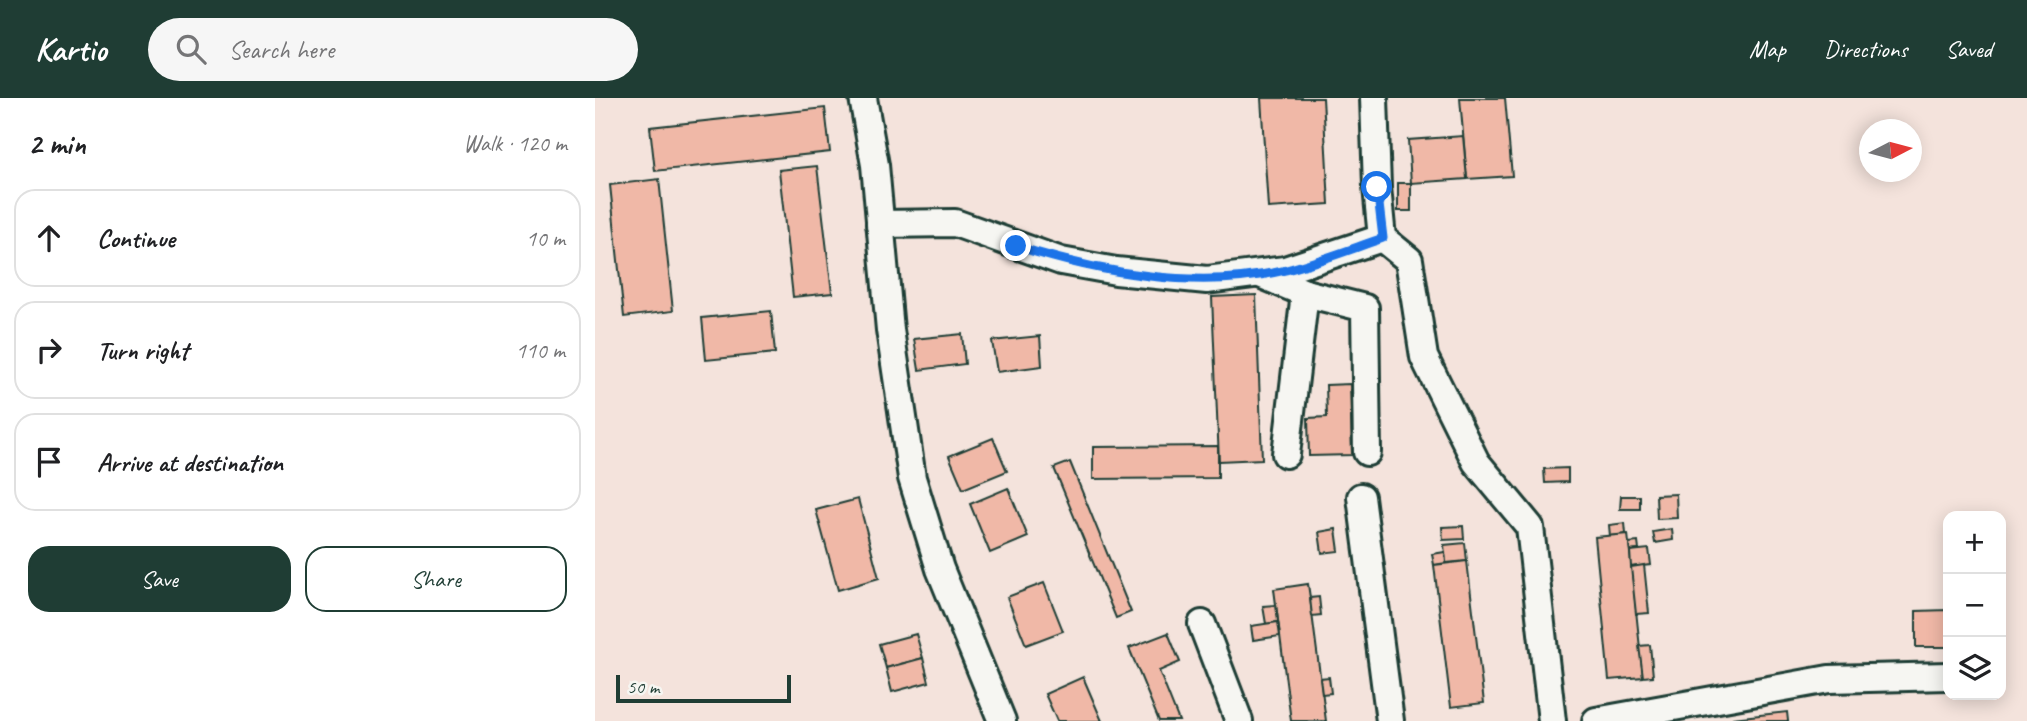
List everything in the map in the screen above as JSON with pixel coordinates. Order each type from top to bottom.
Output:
[{"type":"street","points":[[863,98],[876,165],[890,330],[912,478],[940,569],[1002,721]]},
{"type":"street","points":[[1374,98],[1377,187],[1383,238],[1409,260],[1424,357],[1476,462],[1530,527],[1552,721]]},
{"type":"street","points":[[880,224],[955,223],[1061,261],[1116,271],[1207,280],[1285,270],[1383,238]]},
{"type":"street","points":[[1259,274],[1305,293],[1365,308],[1367,452]]},
{"type":"street","points":[[1286,454],[1305,293]]},
{"type":"street","points":[[1361,497],[1390,721]]},
{"type":"street","points":[[1202,624],[1239,721]]},
{"type":"street","points":[[1596,721],[1829,679],[1943,676]]},
{"type":"building","points":[[1261,98],[1323,98],[1329,204],[1268,208]]},
{"type":"building","points":[[1460,98],[1505,98],[1512,176],[1467,179]]},
{"type":"building","points":[[825,108],[830,152],[655,171],[650,127]]},
{"type":"building","points":[[1463,136],[1467,179],[1411,183],[1408,140]]},
{"type":"building","points":[[817,166],[832,293],[793,297],[779,170]]},
{"type":"building","points":[[659,179],[673,311],[624,317],[610,185]]},
{"type":"building","points":[[1398,183],[1411,183],[1411,211],[1398,211]]},
{"type":"building","points":[[1256,295],[1262,459],[1219,461],[1212,297]]},
{"type":"building","points":[[771,311],[775,353],[706,360],[702,318]]},
{"type":"building","points":[[962,334],[965,364],[919,370],[914,339]]},
{"type":"building","points":[[1040,336],[1042,366],[997,372],[992,341]]},
{"type":"building","points":[[1350,384],[1352,455],[1309,456],[1308,418],[1327,417],[1326,385]]},
{"type":"building","points":[[993,438],[1007,471],[963,489],[949,456]]},
{"type":"building","points":[[1218,446],[1218,478],[1093,479],[1093,447]]},
{"type":"building","points":[[1070,462],[1131,612],[1116,618],[1054,468]]},
{"type":"building","points":[[1568,468],[1568,482],[1545,483],[1544,469]]},
{"type":"building","points":[[1008,488],[1028,537],[990,553],[970,504]]},
{"type":"building","points":[[1676,494],[1677,518],[1657,519],[1656,495]]},
{"type":"building","points":[[1621,496],[1640,496],[1640,509],[1620,509]]},
{"type":"building","points":[[858,499],[879,578],[838,590],[816,510]]},
{"type":"building","points":[[1625,523],[1626,534],[1610,536],[1609,525]]},
{"type":"building","points":[[1463,526],[1464,539],[1443,540],[1442,527]]},
{"type":"building","points":[[1336,529],[1339,551],[1322,553],[1319,532]]},
{"type":"building","points":[[1672,529],[1673,540],[1655,543],[1653,532]]},
{"type":"building","points":[[1628,534],[1643,677],[1609,680],[1595,537]]},
{"type":"building","points":[[1638,542],[1639,550],[1630,551],[1629,543]]},
{"type":"building","points":[[1465,543],[1467,561],[1446,563],[1444,545]]},
{"type":"building","points":[[1649,549],[1651,565],[1631,567],[1630,551]]},
{"type":"building","points":[[1445,552],[1446,563],[1434,565],[1432,554]]},
{"type":"building","points":[[1467,561],[1484,703],[1451,707],[1434,565]]},
{"type":"building","points":[[1644,565],[1649,613],[1636,614],[1631,567]]},
{"type":"building","points":[[1044,583],[1063,631],[1026,645],[1007,597]]},
{"type":"building","points":[[1308,584],[1326,721],[1291,721],[1274,589]]},
{"type":"building","points":[[1319,597],[1321,615],[1312,616],[1310,598]]},
{"type":"building","points":[[1276,605],[1278,622],[1266,624],[1263,606]]},
{"type":"building","points":[[1943,610],[1943,647],[1916,647],[1916,611]]},
{"type":"building","points":[[1278,622],[1280,636],[1253,640],[1251,626]]},
{"type":"building","points":[[1168,633],[1180,662],[1159,671],[1179,721],[1159,721],[1129,648]]},
{"type":"building","points":[[916,634],[923,658],[886,668],[879,644]]},
{"type":"building","points":[[1650,645],[1653,676],[1643,677],[1639,646]]},
{"type":"building","points":[[923,658],[929,682],[892,692],[886,668]]},
{"type":"building","points":[[1083,677],[1102,721],[1057,721],[1045,694]]},
{"type":"building","points":[[1329,677],[1331,693],[1322,694],[1320,678]]},
{"type":"building","points":[[1787,712],[1788,721],[1733,721],[1733,718]]},
{"type":"route","points":[[1016,246],[1061,261],[1116,271],[1207,280],[1285,270],[1383,238],[1377,187]]}]
